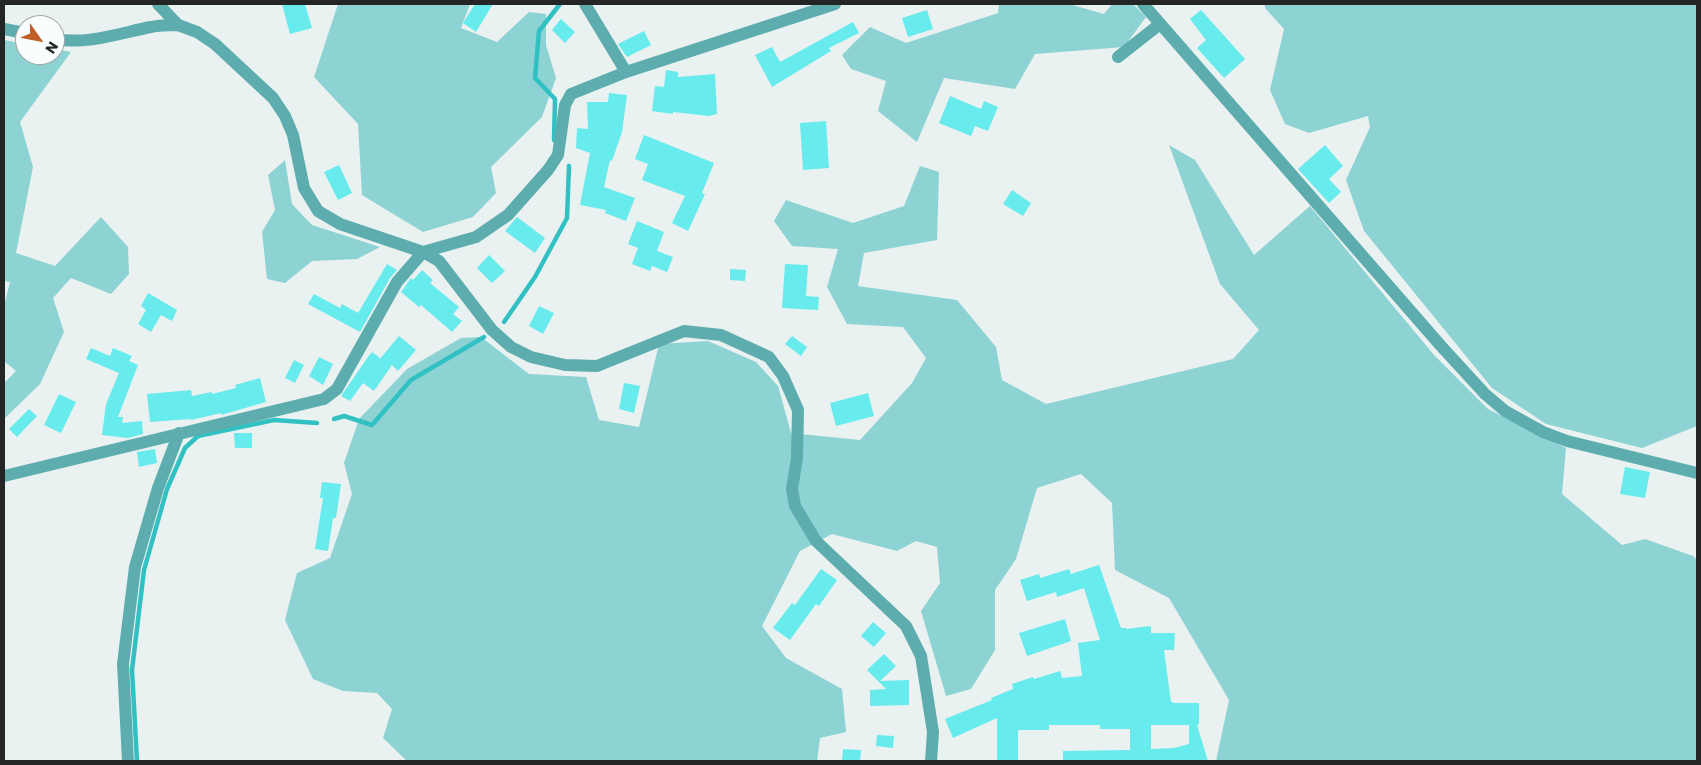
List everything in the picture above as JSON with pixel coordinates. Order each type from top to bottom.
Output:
[{"type":"street","points":[[158,4],[178,25]]},
{"type":"street","points":[[585,4],[626,72]]},
{"type":"street","points":[[4,476],[324,399],[337,389],[397,282],[423,252],[476,237],[508,215],[548,170],[558,155],[564,105],[571,94],[626,72],[835,4]]},
{"type":"street","points":[[1143,4],[1441,346],[1485,394],[1505,411],[1543,432],[1567,441],[1697,473]]},
{"type":"street","points":[[1118,57],[1160,24]]},
{"type":"street","points":[[65,41],[93,40],[154,26],[178,25],[197,32],[215,44],[273,98],[285,116],[293,134],[304,188],[318,211],[340,224],[423,252],[440,260],[492,330],[511,347],[531,357],[565,365],[597,366],[684,331],[721,335],[769,358],[783,376],[798,410],[797,458],[792,489],[796,506],[816,541],[906,626],[921,656],[933,732],[931,761]]},
{"type":"street","points":[[128,761],[123,664],[135,567],[158,488],[179,433]]},
{"type":"shaded area","points":[[338,4],[470,4],[461,28],[497,42],[529,12],[546,14],[546,45],[556,78],[542,117],[491,167],[496,193],[473,217],[423,232],[362,195],[358,124],[314,77]]},
{"type":"shaded area","points":[[999,4],[1069,4],[1104,14],[1112,4],[1133,4],[1146,17],[1124,47],[1035,54],[1015,89],[944,78],[917,142],[878,111],[886,81],[851,69],[842,55],[870,27],[906,43],[998,13]]},
{"type":"shaded area","points":[[1265,4],[1697,4],[1697,426],[1642,448],[1546,424],[1492,388],[1364,231],[1346,180],[1370,127],[1368,116],[1309,133],[1285,124],[1270,90],[1284,29],[1265,8]]},
{"type":"shaded area","points":[[4,40],[15,42],[15,65],[62,65],[20,122],[33,167],[16,253],[55,266],[101,217],[128,247],[129,274],[111,294],[71,278],[53,298],[64,332],[40,384],[4,419],[4,383],[16,371],[4,361],[4,306],[10,282],[4,281]]},
{"type":"shaded area","points":[[65,51],[71,52],[65,60]]},
{"type":"shaded area","points":[[1169,145],[1195,160],[1254,255],[1310,206],[1434,355],[1488,409],[1566,448],[1562,494],[1622,545],[1645,539],[1693,556],[1697,560],[1697,761],[1216,761],[1229,700],[1169,598],[1115,570],[1112,503],[1081,474],[1037,488],[1016,559],[995,590],[995,650],[971,689],[946,696],[921,611],[940,583],[937,547],[916,541],[897,551],[832,534],[800,551],[762,626],[786,658],[842,689],[846,732],[820,738],[817,761],[407,761],[383,738],[392,709],[377,693],[343,691],[313,679],[285,620],[297,573],[330,558],[352,494],[344,463],[359,419],[407,369],[461,338],[481,337],[529,374],[586,377],[599,420],[639,427],[659,344],[708,341],[756,362],[778,386],[791,433],[860,440],[912,383],[926,358],[903,327],[847,324],[827,287],[838,249],[792,246],[774,221],[786,200],[853,223],[904,206],[920,166],[939,172],[937,240],[864,253],[858,286],[957,300],[996,347],[1002,380],[1046,404],[1233,359],[1259,330],[1220,284]]},
{"type":"shaded area","points":[[285,160],[292,204],[312,225],[380,247],[357,259],[312,261],[285,283],[267,279],[262,232],[275,210],[268,175]]},
{"type":"building","points":[[282,4],[305,4],[312,28],[290,34]]},
{"type":"building","points":[[475,4],[493,4],[476,32],[463,23]]},
{"type":"building","points":[[927,10],[933,29],[908,37],[902,18]]},
{"type":"building","points":[[1201,10],[1245,59],[1224,78],[1197,48],[1206,40],[1190,19]]},
{"type":"building","points":[[561,19],[575,32],[565,43],[552,30]]},
{"type":"building","points":[[853,22],[859,33],[829,48],[831,51],[772,87],[755,55],[772,47],[780,62]]},
{"type":"building","points":[[644,31],[651,45],[627,57],[618,44]]},
{"type":"building","points":[[666,70],[678,72],[678,77],[715,74],[717,114],[709,116],[652,111],[655,86],[664,87]]},
{"type":"building","points":[[609,93],[627,95],[622,132],[612,161],[610,160],[604,187],[635,198],[626,221],[605,213],[606,210],[580,205],[590,153],[576,148],[577,128],[588,129],[587,102],[608,102]]},
{"type":"building","points":[[950,96],[981,109],[984,101],[998,107],[988,131],[975,126],[971,136],[939,123]]},
{"type":"building","points":[[826,121],[829,168],[803,170],[800,123]]},
{"type":"building","points":[[644,135],[714,163],[702,193],[705,194],[688,231],[672,223],[685,196],[642,180],[648,164],[635,159]]},
{"type":"building","points":[[1325,145],[1343,166],[1329,179],[1341,192],[1329,203],[1298,169]]},
{"type":"building","points":[[339,165],[352,193],[338,200],[324,172]]},
{"type":"building","points":[[1012,190],[1031,203],[1023,216],[1003,204]]},
{"type":"building","points":[[517,217],[545,238],[535,253],[505,231]]},
{"type":"building","points":[[637,221],[664,232],[657,251],[673,257],[667,272],[652,266],[650,271],[632,264],[638,248],[628,244]]},
{"type":"building","points":[[489,255],[505,271],[492,283],[477,268]]},
{"type":"building","points":[[387,264],[397,270],[390,278],[360,332],[308,304],[314,294],[340,308],[342,304],[358,313]]},
{"type":"building","points":[[785,264],[808,265],[806,296],[819,297],[818,310],[782,308]]},
{"type":"building","points":[[730,269],[746,270],[745,281],[730,280]]},
{"type":"building","points":[[422,270],[433,280],[430,283],[459,307],[453,314],[462,321],[452,332],[421,305],[419,307],[401,292],[411,278],[413,280]]},
{"type":"building","points":[[148,293],[177,310],[172,321],[161,315],[151,332],[138,324],[146,310],[141,306]]},
{"type":"building","points":[[539,306],[554,313],[543,334],[529,326]]},
{"type":"building","points":[[399,336],[416,350],[398,371],[392,365],[374,391],[363,383],[350,401],[341,396],[370,354],[372,352],[380,358],[379,360]]},
{"type":"building","points":[[792,336],[807,347],[801,356],[785,344]]},
{"type":"building","points":[[91,348],[110,356],[113,348],[132,356],[129,361],[138,365],[118,417],[123,417],[122,423],[142,421],[143,434],[128,438],[102,435],[106,404],[119,373],[86,359]]},
{"type":"building","points":[[319,357],[333,364],[323,385],[309,376]]},
{"type":"building","points":[[294,360],[304,365],[295,383],[285,378]]},
{"type":"building","points":[[260,378],[266,402],[221,415],[221,413],[191,420],[150,422],[147,394],[191,390],[192,396],[212,392],[212,394],[236,388],[235,385]]},
{"type":"building","points":[[624,383],[640,386],[634,413],[619,409]]},
{"type":"building","points":[[868,393],[874,416],[836,426],[830,403]]},
{"type":"building","points":[[59,394],[76,402],[61,433],[44,425]]},
{"type":"building","points":[[29,409],[37,416],[17,437],[9,429]]},
{"type":"building","points":[[234,433],[252,433],[252,448],[235,448]]},
{"type":"building","points":[[155,449],[157,463],[139,467],[137,452]]},
{"type":"building","points":[[1625,467],[1650,472],[1645,498],[1620,494]]},
{"type":"building","points":[[322,482],[341,484],[336,518],[333,518],[328,551],[315,549],[323,498],[320,498]]},
{"type":"building","points":[[1099,565],[1121,628],[1151,626],[1151,633],[1175,633],[1174,650],[1164,650],[1171,702],[1199,703],[1199,724],[1197,725],[1208,761],[1063,761],[1063,751],[1130,750],[1130,729],[1100,729],[1100,725],[1049,725],[1049,730],[1018,730],[1018,761],[997,761],[997,718],[953,738],[945,719],[992,700],[991,698],[1013,689],[1012,684],[1060,671],[1062,678],[1082,676],[1078,643],[1100,640],[1084,588],[1057,597],[1056,592],[1027,601],[1020,580],[1039,574],[1040,578],[1069,569],[1071,574]],"holes":[[[1151,725],[1189,725],[1189,744],[1174,748],[1151,749]]]},
{"type":"building","points":[[821,569],[837,580],[819,606],[816,604],[790,640],[773,628],[792,603],[795,605]]},
{"type":"building","points":[[1065,619],[1071,641],[1027,656],[1019,633]]},
{"type":"building","points":[[873,622],[886,633],[874,647],[861,636]]},
{"type":"building","points":[[884,654],[896,666],[880,681],[909,680],[909,705],[870,706],[870,690],[886,689],[867,670]]},
{"type":"building","points":[[877,735],[894,736],[893,748],[876,746]]},
{"type":"building","points":[[843,749],[861,750],[860,761],[842,761]]},
{"type":"waterway","points":[[554,140],[555,99],[535,78],[539,31],[560,4]]},
{"type":"waterway","points":[[504,322],[535,277],[567,218],[569,166]]},
{"type":"waterway","points":[[334,419],[344,416],[372,425],[411,380],[484,337]]},
{"type":"waterway","points":[[137,761],[132,670],[144,570],[167,489],[185,448],[198,436],[274,420],[317,423]]}]
